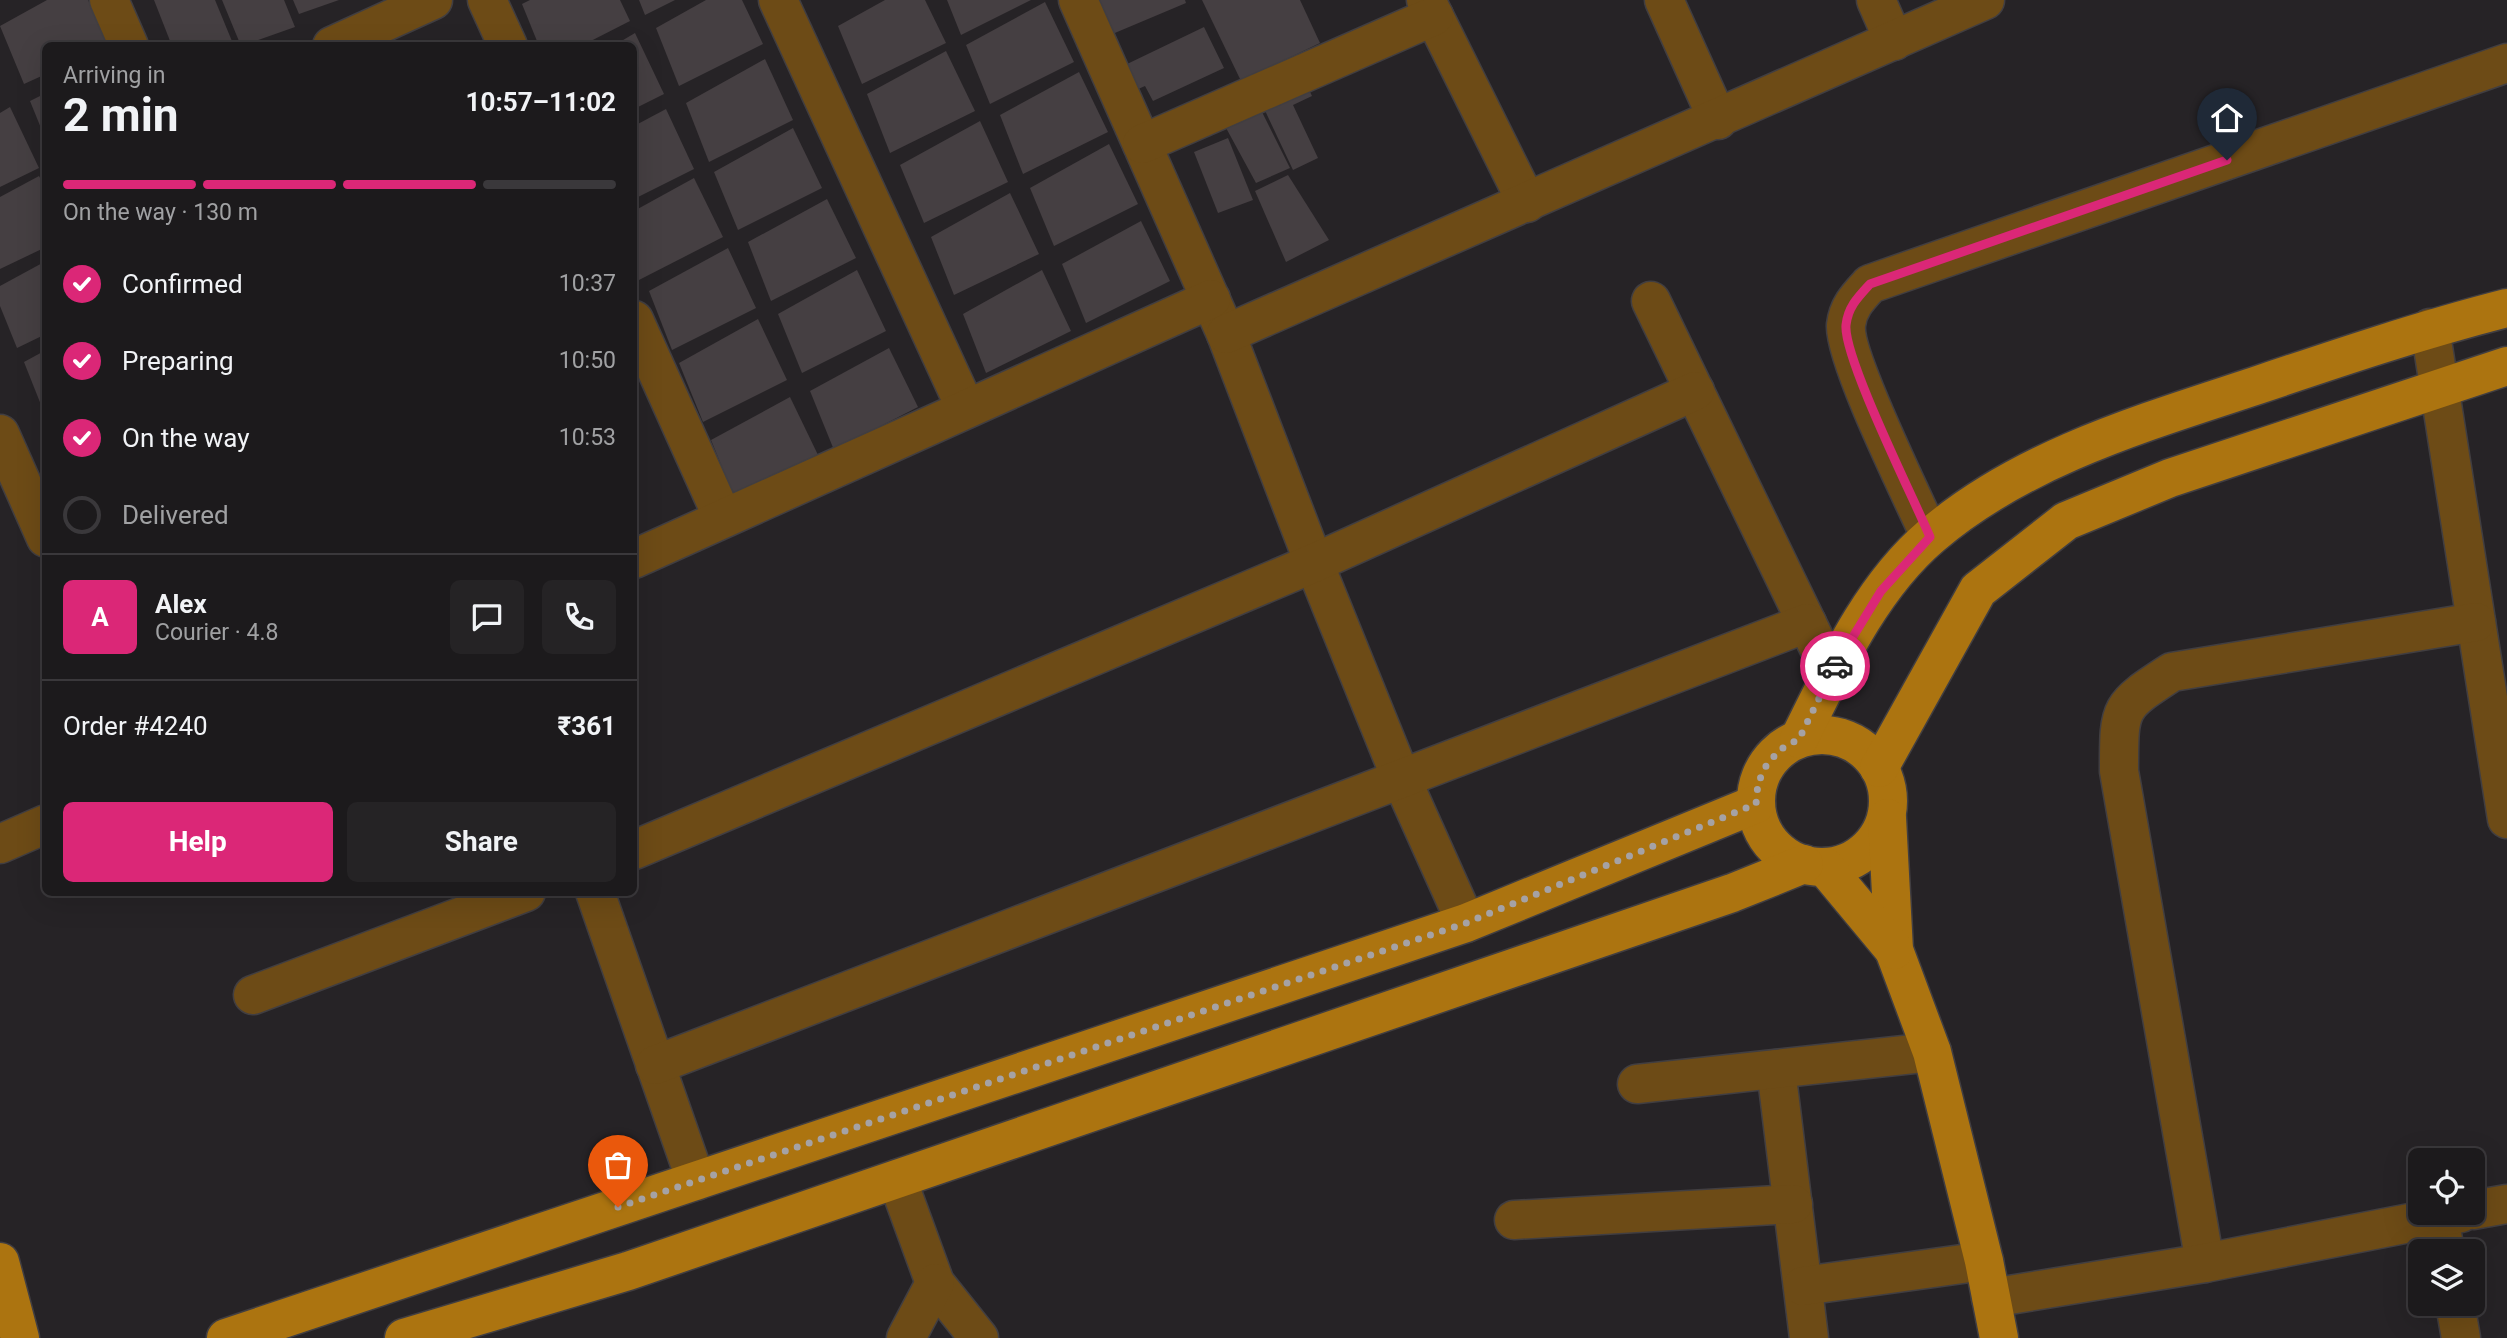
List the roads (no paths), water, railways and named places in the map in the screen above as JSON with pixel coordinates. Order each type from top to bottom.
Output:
[{"type":"main road","points":[[1799,739],[1832,673],[1881,591],[1930,537],[1994,492],[2098,438],[2430,328],[2507,308]]},
{"type":"main road","points":[[1879,768],[1978,590],[2066,521],[2170,478],[2507,366]]},
{"type":"main road","points":[[1894,950],[1815,866],[1786,856],[1770,842],[1760,824],[1756,804],[1758,783],[1767,764],[1781,749],[1799,739],[1819,734],[1840,737],[1859,745],[1875,759],[1885,777],[1889,798],[1887,818],[1894,950],[1932,1052],[1984,1261],[1999,1338]]},
{"type":"main road","points":[[226,1338],[1466,923],[1756,804]]},
{"type":"main road","points":[[404,1338],[628,1271],[1719,897],[1815,866],[1846,863],[1864,852],[1878,837],[1887,818]]},
{"type":"main road","points":[[0,1262],[20,1338]]},
{"type":"street","points":[[108,0],[127,42]]},
{"type":"street","points":[[341,42],[433,0]]},
{"type":"street","points":[[487,0],[506,42]]},
{"type":"street","points":[[778,0],[966,409]]},
{"type":"street","points":[[1078,0],[1226,334],[1314,563],[1401,778],[1466,923]]},
{"type":"street","points":[[1664,0],[1718,120]]},
{"type":"street","points":[[1876,0],[1894,41]]},
{"type":"street","points":[[1226,334],[1986,0]]},
{"type":"street","points":[[1142,144],[1430,8],[1527,203]]},
{"type":"street","points":[[1930,537],[1853,359],[1846,328],[1848,316],[1851,305],[1870,284],[2507,62]]},
{"type":"street","points":[[637,558],[1211,299]]},
{"type":"street","points":[[1651,301],[1832,673]]},
{"type":"street","points":[[637,327],[723,518]]},
{"type":"street","points":[[2430,328],[2487,636],[2507,819]]},
{"type":"street","points":[[637,849],[1314,563],[1695,391]]},
{"type":"street","points":[[0,434],[42,529]]},
{"type":"street","points":[[655,1065],[1807,623]]},
{"type":"street","points":[[2205,1263],[2119,771],[2119,724],[2130,699],[2172,672],[2487,636]]},
{"type":"street","points":[[0,844],[42,826]]},
{"type":"street","points":[[253,995],[515,896]]},
{"type":"street","points":[[595,896],[696,1181]]},
{"type":"street","points":[[1637,1084],[1932,1052]]},
{"type":"street","points":[[1776,1069],[1809,1338]]},
{"type":"street","points":[[897,1179],[935,1283],[979,1338]]},
{"type":"street","points":[[1514,1220],[1793,1204]]},
{"type":"street","points":[[2485,1212],[2507,1204]]},
{"type":"street","points":[[1991,1298],[2442,1225]]},
{"type":"street","points":[[1803,1286],[1984,1261]]},
{"type":"street","points":[[906,1338],[935,1283]]},
{"type":"street","points":[[2457,1316],[2461,1338]]}]
